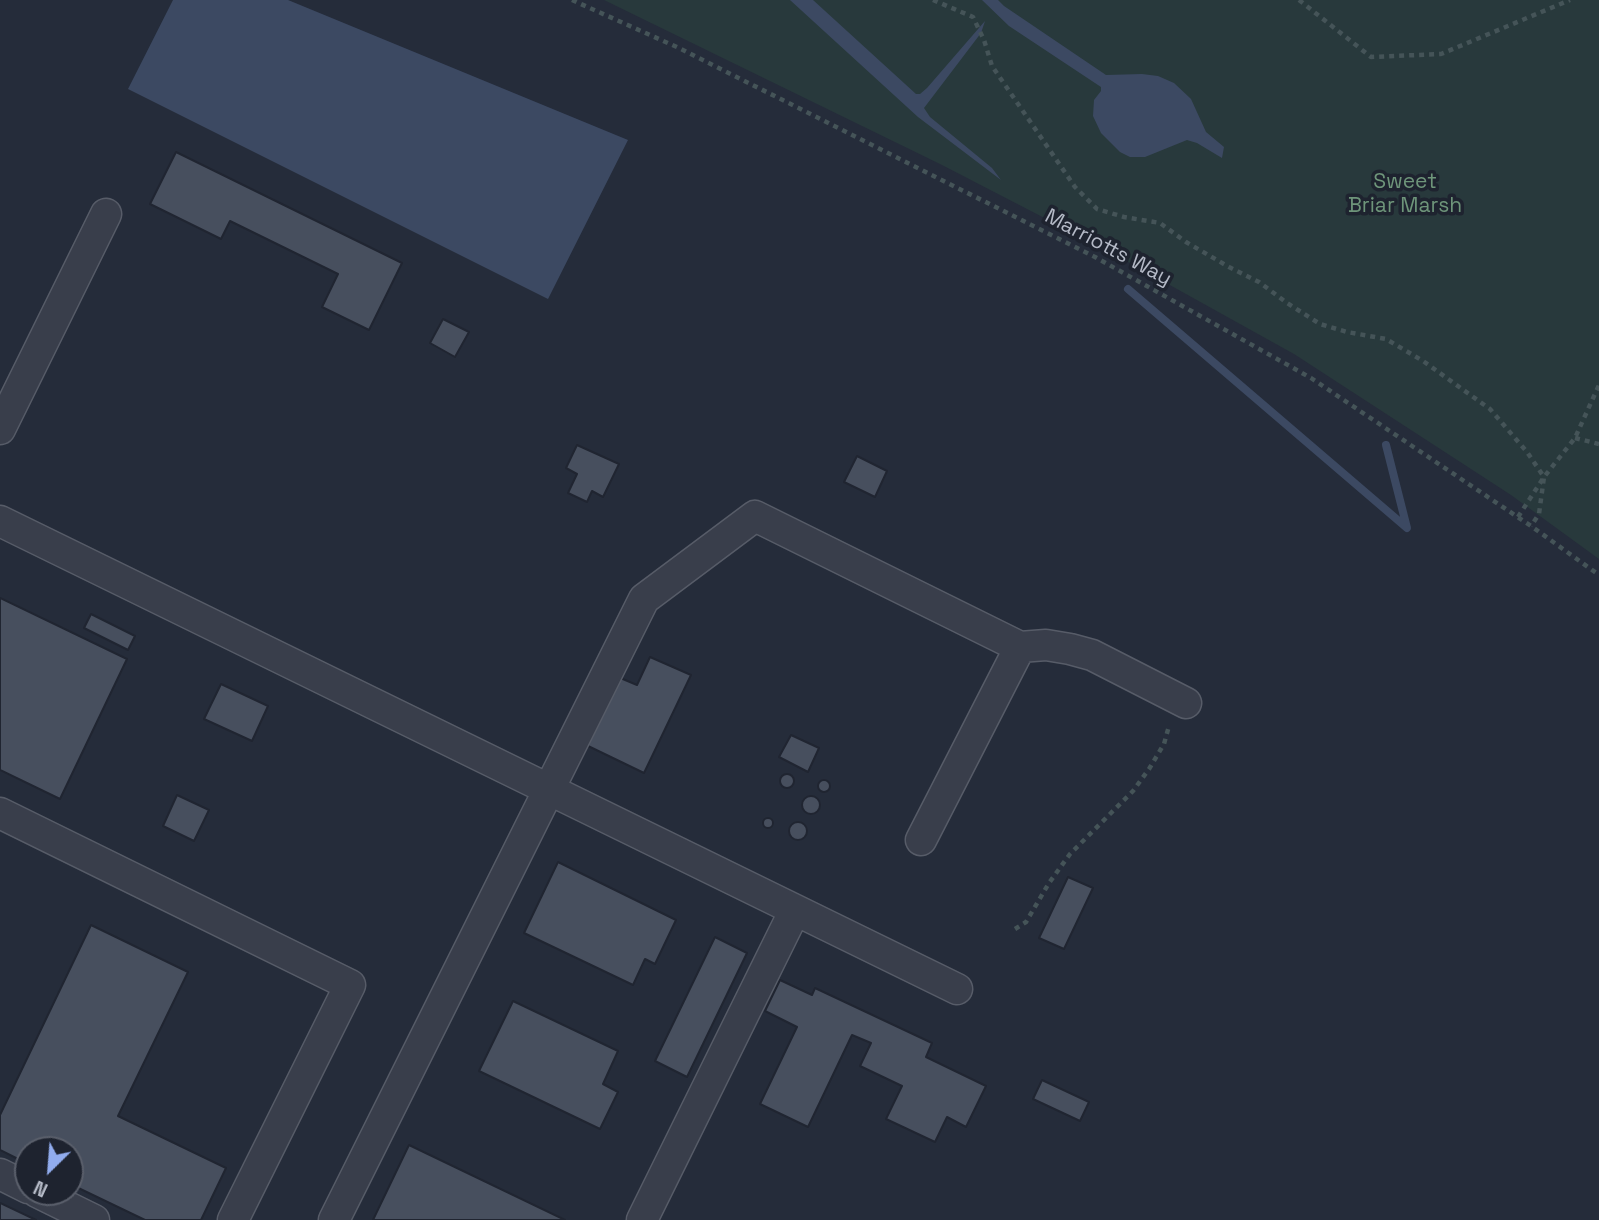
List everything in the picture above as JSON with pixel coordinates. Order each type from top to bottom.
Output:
[{"type":"lane","points":[[0,429],[106,214]]},
{"type":"lane","points":[[334,1220],[644,599],[755,516],[1020,647],[1046,645],[1092,656],[1181,701]]},
{"type":"lane","points":[[0,522],[957,989]]},
{"type":"lane","points":[[921,840],[1020,647]]},
{"type":"lane","points":[[0,813],[350,985],[233,1220]]},
{"type":"lane","points":[[642,1220],[795,910]]},
{"type":"lane","points":[[66,1206],[94,1220]]},
{"type":"path","name":"Marriotts Way","points":[[572,0],[679,48],[1095,257],[1311,377],[1599,575]]},
{"type":"path","points":[[933,0],[973,17],[992,65],[1075,187],[1097,209],[1160,223],[1186,242],[1259,282],[1320,324],[1386,339],[1423,361],[1490,409],[1527,452],[1544,477],[1539,514],[1531,526]]},
{"type":"path","points":[[1298,0],[1371,58],[1441,54],[1570,0]]},
{"type":"path","points":[[1518,517],[1574,438],[1599,385]]},
{"type":"path","points":[[1574,438],[1599,444]]},
{"type":"path","points":[[1015,929],[1026,922],[1070,854],[1133,791],[1150,769],[1164,744],[1181,701]]},
{"type":"green space","name":"Sweet Briar Marsh","points":[[604,0],[1599,0],[1599,559],[1511,495],[1294,354],[1114,254],[942,165]]},
{"type":"water","points":[[173,0],[288,0],[628,140],[548,299],[128,89]]},
{"type":"water","points":[[790,0],[813,0],[916,94],[927,88],[985,21],[981,33],[924,108],[930,117],[992,168],[1001,180],[918,117]]},
{"type":"water","points":[[982,0],[998,0],[1106,75],[1142,74],[1158,76],[1174,83],[1191,99],[1206,132],[1224,147],[1222,158],[1187,140],[1145,157],[1130,157],[1120,152],[1101,133],[1093,116],[1094,100],[1101,87],[1009,26]]},
{"type":"building","points":[[176,152],[402,263],[369,330],[322,307],[338,274],[230,221],[221,239],[150,204]]},
{"type":"building","points":[[443,319],[469,332],[455,357],[430,343]]},
{"type":"building","points":[[577,445],[619,464],[603,497],[592,491],[587,502],[568,493],[577,474],[566,468]]},
{"type":"building","points":[[857,456],[887,471],[875,497],[844,482]]},
{"type":"building","points":[[0,598],[127,659],[60,799],[0,770]]},
{"type":"building","points":[[91,614],[135,636],[128,650],[84,628]]},
{"type":"building","points":[[650,657],[691,675],[644,773],[586,745],[618,677],[637,685]]},
{"type":"building","points":[[221,684],[268,706],[252,741],[204,719]]},
{"type":"building","points":[[791,735],[819,748],[808,772],[779,757]]},
{"type":"building","points":[[787,774],[792,776],[792,786],[787,788],[782,786],[780,781],[782,776]]},
{"type":"building","points":[[824,780],[830,786],[824,792],[818,786]]},
{"type":"building","points":[[177,795],[209,810],[194,841],[163,826]]},
{"type":"building","points":[[811,796],[817,799],[820,805],[817,811],[811,814],[805,811],[802,805],[805,799]]},
{"type":"building","points":[[768,818],[772,819],[772,827],[768,828],[764,827],[763,823],[764,819]]},
{"type":"building","points":[[794,822],[802,822],[807,831],[805,838],[794,840],[789,835],[789,827]]},
{"type":"building","points":[[558,862],[676,920],[655,964],[645,959],[633,985],[524,933]]},
{"type":"building","points":[[1068,877],[1093,888],[1064,949],[1039,938]]},
{"type":"building","points":[[91,925],[188,972],[118,1116],[226,1168],[201,1220],[145,1220],[84,1191],[84,1136],[14,1136],[14,1157],[0,1150],[0,1115]]},
{"type":"building","points":[[715,937],[747,953],[687,1077],[655,1061]]},
{"type":"building","points":[[780,980],[812,995],[815,988],[932,1043],[926,1057],[986,1086],[966,1127],[947,1117],[935,1142],[886,1119],[902,1086],[860,1066],[871,1043],[852,1035],[808,1127],[760,1104],[797,1027],[765,1011]]},
{"type":"building","points":[[513,1001],[618,1051],[603,1084],[618,1092],[600,1129],[479,1071]]},
{"type":"building","points":[[1042,1080],[1089,1102],[1080,1121],[1033,1099]]},
{"type":"building","points":[[409,1145],[565,1220],[373,1220]]},
{"type":"building","points":[[0,1203],[36,1220],[0,1220]]},
{"type":"waterway","points":[[1128,289],[1407,528],[1386,445]]}]
